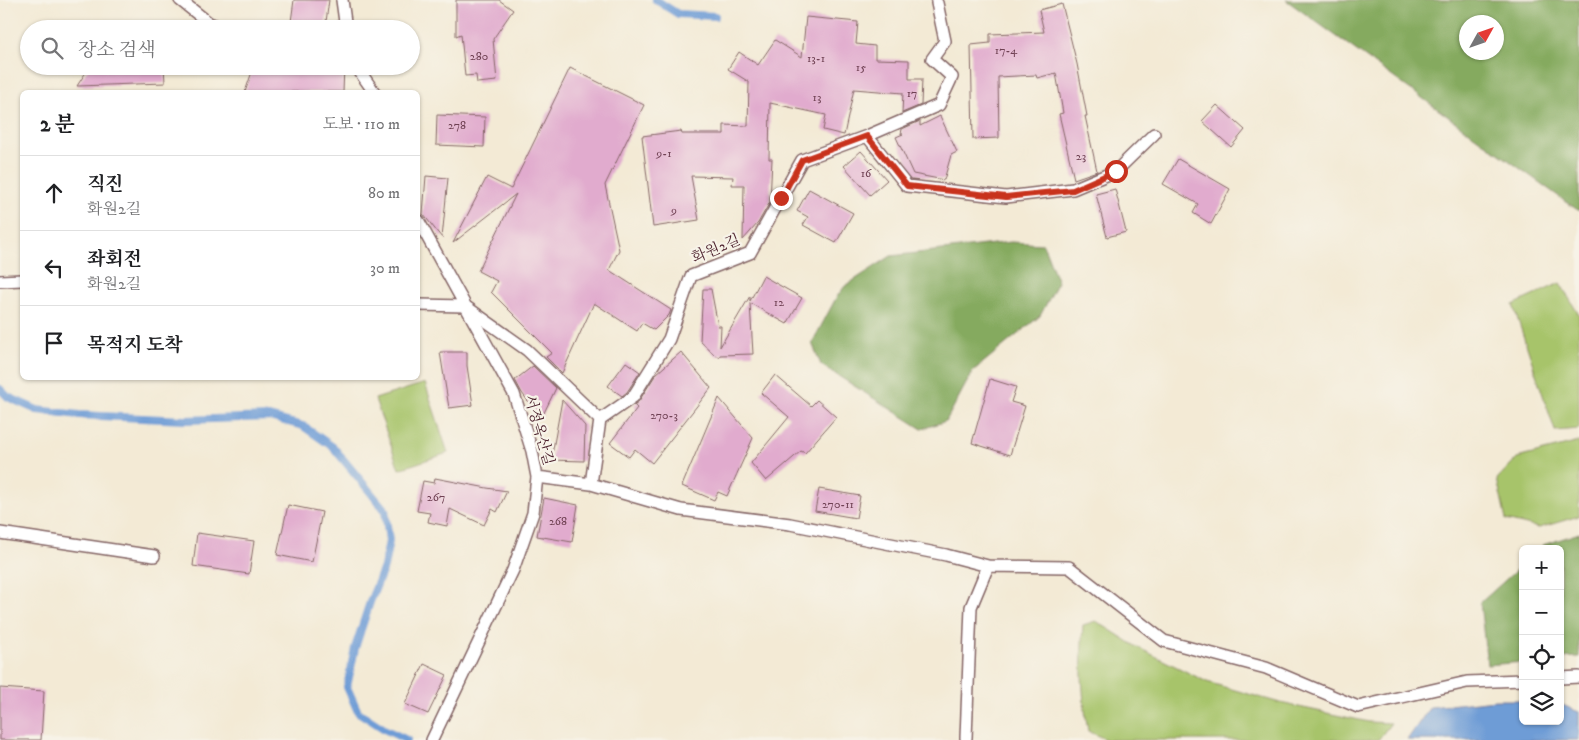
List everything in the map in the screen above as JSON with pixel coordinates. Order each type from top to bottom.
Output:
[{"type":"lane","points":[[180,0],[205,20]]},
{"type":"lane","points":[[342,0],[345,20]]},
{"type":"lane","name":"화원2길","points":[[600,420],[633,397],[669,339],[691,276],[750,253],[802,160],[867,136],[939,105],[952,77],[932,59],[945,41],[937,3]]},
{"type":"lane","points":[[362,75],[373,90]]},
{"type":"lane","points":[[867,136],[907,186],[1006,197],[1073,190],[1116,171],[1154,134]]},
{"type":"lane","name":"서정옥산길","points":[[420,224],[514,394],[532,451],[537,477],[533,513],[513,570],[435,735]]},
{"type":"lane","points":[[0,281],[20,280]]},
{"type":"lane","points":[[420,305],[465,306],[527,350],[600,420],[592,484]]},
{"type":"lane","points":[[537,477],[592,484],[681,510],[790,524],[988,566],[1069,567],[1164,641],[1266,668],[1358,707],[1467,682],[1519,680]]},
{"type":"lane","points":[[0,532],[154,556]]},
{"type":"lane","points":[[966,738],[971,607],[988,566]]},
{"type":"lane","points":[[1564,678],[1579,677]]},
{"type":"green space","points":[[1286,0],[1579,0],[1579,211]]},
{"type":"green space","points":[[1011,242],[1043,244],[1058,282],[1040,316],[973,371],[946,421],[922,429],[821,365],[812,343],[836,298],[845,286],[891,256]]},
{"type":"green space","points":[[1560,283],[1579,315],[1579,429],[1555,431],[1513,305]]},
{"type":"green space","points":[[425,383],[448,453],[399,469],[375,399]]},
{"type":"green space","points":[[1579,442],[1579,516],[1539,528],[1506,520],[1497,479],[1517,458]]},
{"type":"green space","points":[[1579,533],[1579,657],[1564,658],[1564,545],[1543,545]]},
{"type":"green space","points":[[1519,568],[1519,662],[1487,665],[1480,603]]},
{"type":"green space","points":[[1096,621],[1137,647],[1207,682],[1280,703],[1369,722],[1391,723],[1378,740],[1107,740],[1088,731],[1084,705],[1083,625]]},
{"type":"water","points":[[1495,700],[1519,700],[1519,725],[1564,725],[1564,706],[1579,712],[1579,740],[1407,740],[1430,707]]},
{"type":"building","points":[[294,0],[329,0],[326,20],[291,20]]},
{"type":"building","points":[[456,0],[499,0],[513,10],[493,39],[497,81],[477,83],[476,75],[465,76],[461,34],[456,36]]},
{"type":"building","points":[[1062,4],[1077,64],[1087,116],[1085,116],[1097,171],[1074,179],[1059,114],[1063,113],[1056,73],[1037,78],[1036,75],[998,77],[999,138],[973,139],[971,45],[990,43],[990,34],[1044,32],[1039,10]]},
{"type":"building","points":[[806,17],[858,22],[856,44],[875,46],[875,59],[909,60],[909,79],[922,79],[921,105],[902,113],[903,93],[854,89],[844,135],[823,130],[826,115],[770,103],[769,159],[772,159],[770,202],[758,223],[743,240],[744,185],[732,185],[733,177],[691,176],[699,220],[653,227],[642,136],[681,131],[682,134],[724,134],[724,125],[748,126],[749,82],[728,69],[739,52],[758,65],[775,40],[802,57]]},
{"type":"building","points":[[570,68],[644,105],[605,185],[619,250],[609,270],[671,310],[669,315],[654,330],[642,323],[637,331],[594,303],[562,373],[546,357],[552,353],[491,292],[497,281],[478,271],[516,194],[453,243],[487,177],[511,189]]},
{"type":"building","points":[[84,75],[165,75],[165,83],[77,86]]},
{"type":"building","points":[[251,75],[344,75],[343,90],[246,90]]},
{"type":"building","points":[[1217,105],[1245,130],[1231,147],[1202,121]]},
{"type":"building","points":[[437,115],[485,117],[484,147],[436,145]]},
{"type":"building","points":[[940,116],[957,152],[951,155],[944,180],[913,174],[896,137],[903,134],[901,134],[902,129],[920,121],[920,126]]},
{"type":"building","points":[[861,151],[887,180],[870,195],[844,166]]},
{"type":"building","points":[[1178,159],[1230,189],[1211,224],[1193,213],[1198,204],[1163,184]]},
{"type":"building","points":[[426,176],[448,178],[442,238],[423,214]]},
{"type":"building","points":[[809,189],[853,213],[836,243],[803,225],[808,217],[797,211]]},
{"type":"building","points":[[1115,189],[1126,232],[1107,237],[1096,194]]},
{"type":"building","points":[[763,276],[802,298],[787,324],[750,303],[753,354],[720,355],[719,357],[715,355],[700,341],[703,289],[711,289],[718,326],[721,326],[720,347],[750,296],[750,301]]},
{"type":"building","points":[[440,352],[467,352],[467,366],[473,405],[449,408]]},
{"type":"building","points":[[681,352],[711,388],[652,463],[635,449],[629,457],[610,443],[637,408],[634,405],[639,401],[656,374]]},
{"type":"building","points":[[626,362],[640,372],[627,392],[622,396],[608,386]]},
{"type":"building","points":[[533,366],[556,388],[541,419],[515,380]]},
{"type":"building","points":[[775,375],[811,406],[817,400],[836,417],[805,453],[801,451],[766,481],[751,463],[789,417],[761,393]]},
{"type":"building","points":[[990,379],[1016,387],[1011,402],[1025,406],[1010,455],[972,443]]},
{"type":"building","points":[[719,398],[753,438],[727,496],[718,492],[714,500],[682,486]]},
{"type":"building","points":[[562,400],[585,426],[584,461],[551,460]]},
{"type":"building","points":[[435,478],[507,491],[497,512],[492,509],[484,525],[450,509],[447,526],[428,522],[430,513],[417,511],[423,481],[434,483]]},
{"type":"building","points":[[819,489],[860,496],[856,518],[815,511]]},
{"type":"building","points":[[544,498],[578,505],[572,542],[537,536]]},
{"type":"building","points":[[288,505],[322,512],[312,562],[277,555]]},
{"type":"building","points":[[197,533],[254,541],[249,574],[193,566]]},
{"type":"building","points":[[424,664],[447,675],[428,714],[405,704]]},
{"type":"building","points":[[0,688],[44,691],[41,740],[0,740]]},
{"type":"waterway","points":[[656,0],[678,14],[715,16]]},
{"type":"waterway","points":[[0,389],[8,397],[37,410],[79,415],[185,420],[269,417],[303,426],[333,447],[385,510],[389,541],[384,567],[355,648],[347,687],[358,712],[386,730],[407,740]]},
{"type":"route","points":[[781,198],[802,160],[867,136],[907,186],[1006,197],[1073,190],[1116,171]]}]
